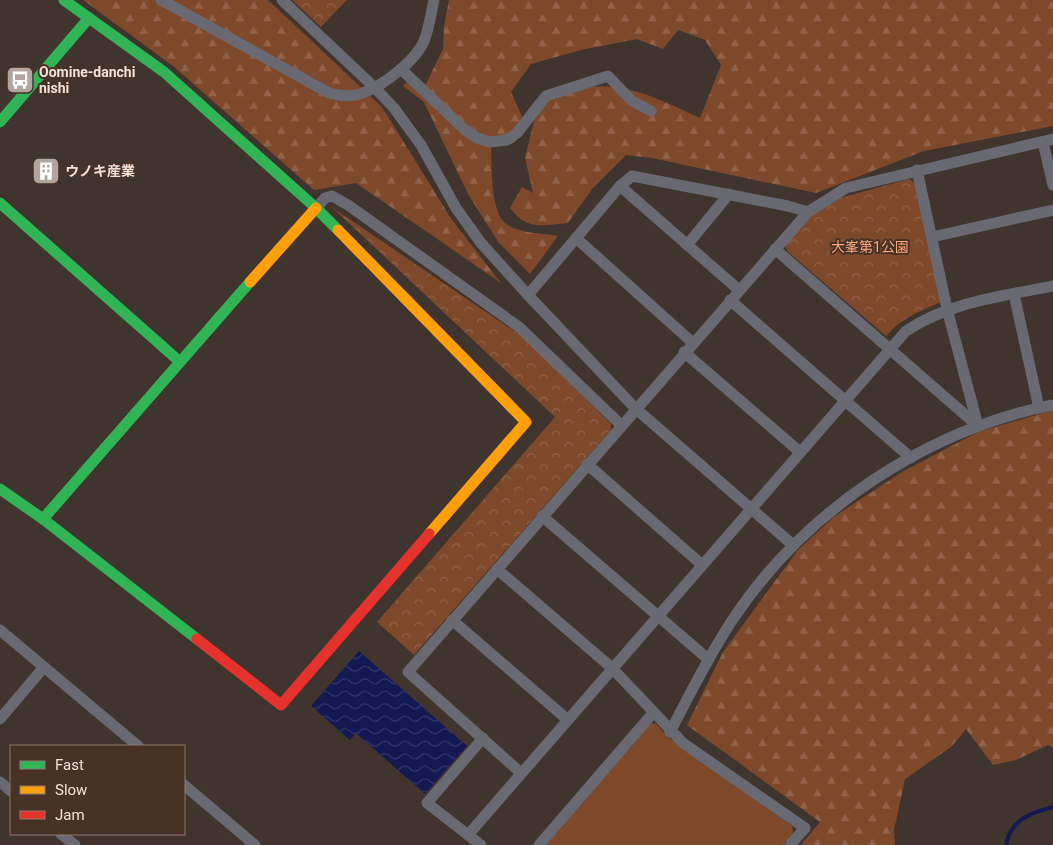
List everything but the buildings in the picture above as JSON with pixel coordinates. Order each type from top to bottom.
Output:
[{"type":"street","points":[[0,489],[43,518],[281,705],[526,422],[316,208],[164,72],[64,0]]},
{"type":"street","points":[[161,0],[329,93],[345,97],[358,95],[401,69],[424,42],[434,0]]},
{"type":"street","points":[[282,0],[374,87],[407,126],[456,208],[481,243],[528,295],[635,408],[793,545]]},
{"type":"street","points":[[0,122],[89,18]]},
{"type":"street","points":[[401,69],[464,129],[478,138],[490,142],[507,140],[517,133],[546,96],[608,76],[632,101],[651,111]]},
{"type":"street","points":[[521,773],[408,672],[635,408],[808,212],[846,188],[1048,140],[1053,185]]},
{"type":"street","points":[[916,170],[948,309],[978,426]]},
{"type":"street","points":[[528,295],[620,186],[632,176],[729,194],[808,212]]},
{"type":"street","points":[[620,186],[739,290]]},
{"type":"street","points":[[687,245],[729,194]]},
{"type":"street","points":[[43,518],[179,361],[316,208],[325,198],[332,196],[348,205],[519,327],[621,425]]},
{"type":"street","points":[[0,203],[179,361]]},
{"type":"street","points":[[932,237],[1053,210]]},
{"type":"street","points":[[576,238],[693,343]]},
{"type":"street","points":[[775,249],[890,347],[978,426]]},
{"type":"street","points":[[468,834],[701,564],[906,331],[926,318],[948,309],[1053,286]]},
{"type":"street","points":[[1014,294],[1039,408]]},
{"type":"street","points":[[730,300],[911,458]]},
{"type":"street","points":[[684,352],[800,452]]},
{"type":"street","points":[[670,732],[708,659],[734,618],[772,568],[824,516],[911,458],[978,426],[1053,405]]},
{"type":"street","points":[[587,464],[701,564]]},
{"type":"street","points":[[542,516],[708,659]]},
{"type":"street","points":[[497,569],[612,668],[670,732],[804,828],[790,845]]},
{"type":"street","points":[[452,620],[568,720]]},
{"type":"street","points":[[0,630],[137,745]]},
{"type":"street","points":[[0,719],[44,667]]},
{"type":"street","points":[[539,845],[652,713]]},
{"type":"street","points":[[482,738],[427,803],[482,845]]},
{"type":"street","points":[[0,782],[10,790]]},
{"type":"street","points":[[185,786],[255,845]]},
{"type":"street","points":[[63,835],[75,845]]},
{"type":"green space","points":[[83,0],[268,0],[382,107],[452,220],[501,283],[356,183],[314,190],[173,66]]},
{"type":"green space","points":[[292,0],[347,0],[321,27]]},
{"type":"green space","points":[[449,0],[1053,0],[1053,126],[924,151],[816,193],[652,158],[626,155],[592,189],[568,223],[536,225],[523,220],[510,208],[522,187],[533,193],[525,158],[534,121],[550,96],[573,89],[603,86],[617,87],[646,95],[700,118],[721,65],[705,40],[678,30],[663,49],[637,39],[581,50],[531,64],[511,92],[525,123],[514,143],[491,147],[493,190],[502,220],[520,230],[558,236],[530,274],[499,243],[468,194],[424,102],[403,86],[408,80],[425,86],[443,49],[444,26]]},
{"type":"green space","name":"大峯第1公園","points":[[909,179],[915,183],[941,302],[904,320],[886,336],[787,251],[785,244],[811,216],[840,198]]},
{"type":"green space","points":[[333,208],[526,339],[611,424],[611,430],[414,655],[377,622],[555,417]]},
{"type":"green space","points":[[1053,410],[1053,748],[1048,745],[1016,760],[993,765],[966,729],[951,747],[905,779],[894,830],[895,845],[801,845],[820,822],[687,725],[723,652],[798,550],[835,516],[902,472],[978,432]]},
{"type":"green space","points":[[651,723],[656,724],[668,737],[792,826],[793,833],[783,845],[546,845]]},
{"type":"water","points":[[359,651],[467,746],[425,794],[356,733],[350,740],[311,706]]},
{"type":"waterway","points":[[1006,845],[1012,829],[1017,823],[1030,815],[1053,807]]},
{"type":"traffic: fast","points":[[64,0],[164,72],[338,230]]},
{"type":"traffic: fast","points":[[0,122],[89,18]]},
{"type":"traffic: fast","points":[[0,203],[179,361]]},
{"type":"traffic: fast","points":[[43,519],[250,282]]},
{"type":"traffic: fast","points":[[0,489],[43,519],[197,639]]},
{"type":"traffic: slow","points":[[250,282],[316,208]]},
{"type":"traffic: slow","points":[[338,230],[526,422],[429,534]]},
{"type":"traffic: jam","points":[[197,639],[281,705],[429,534]]},
{"type":"place","name":"Oomine-danchi nishi","points":[[20,80]]},
{"type":"place","name":"ウノキ産業","points":[[46,171]]}]
